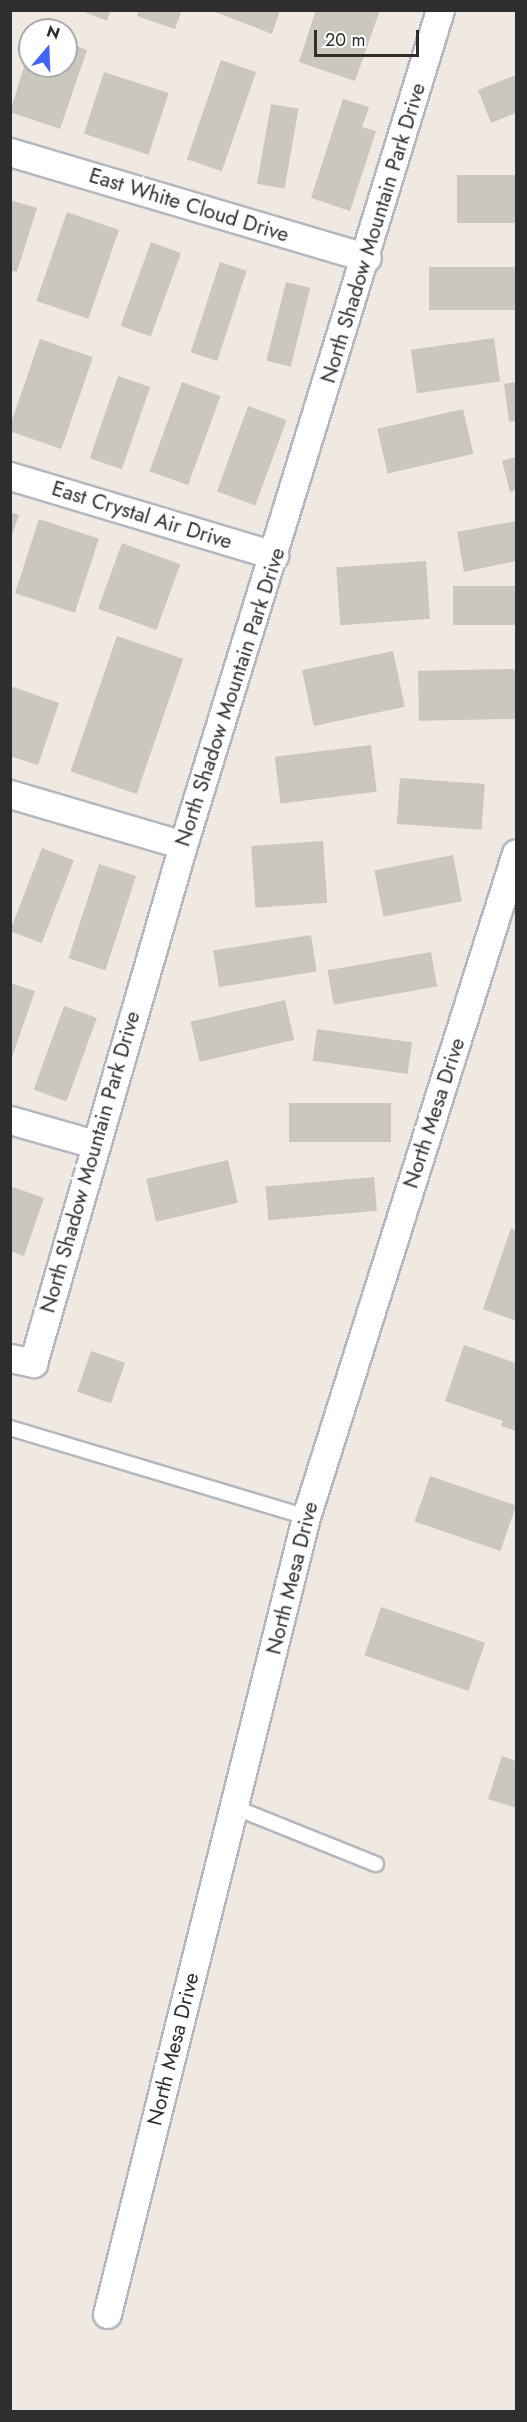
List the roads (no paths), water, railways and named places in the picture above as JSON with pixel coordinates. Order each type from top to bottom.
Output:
[{"type":"street","name":"North Shadow Mountain Park Drive","points":[[10,1358],[33,1363],[94,1144],[183,845],[367,258],[440,10]]},
{"type":"street","name":"East White Cloud Drive","points":[[10,152],[367,258]]},
{"type":"street","name":"East Crystal Air Drive","points":[[10,476],[274,555]]},
{"type":"street","points":[[10,794],[183,845]]},
{"type":"street","name":"North Mesa Drive","points":[[107,2314],[306,1517],[516,853]]},
{"type":"street","points":[[10,1120],[94,1144]]},
{"type":"lane","points":[[10,1428],[306,1517]]},
{"type":"lane","points":[[234,1807],[376,1864]]}]
